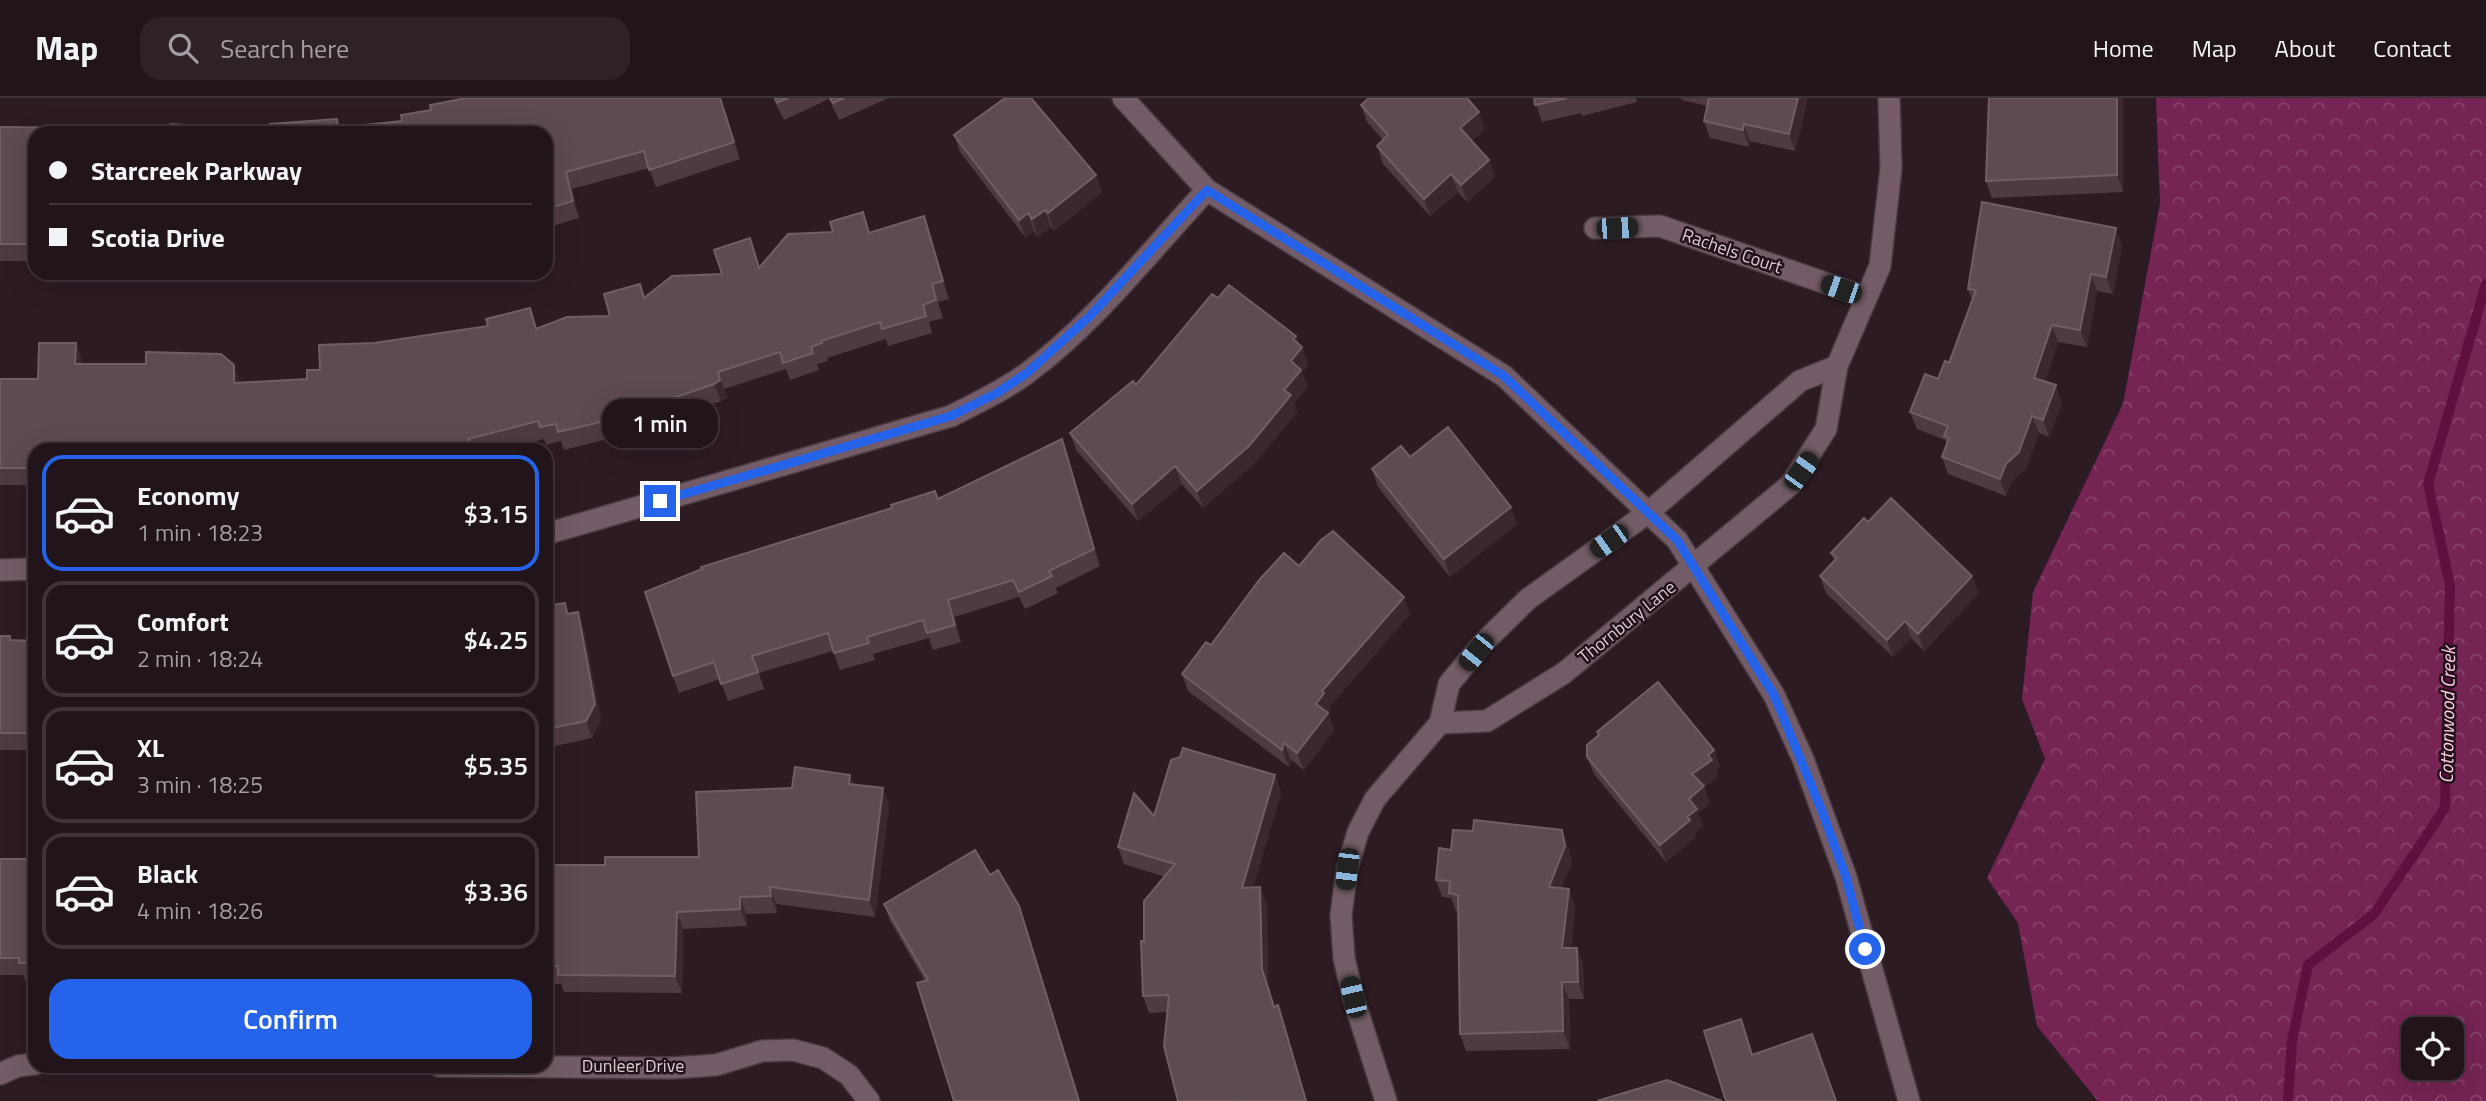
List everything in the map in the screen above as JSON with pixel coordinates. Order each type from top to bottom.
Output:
[{"type":"street","points":[[1122,98],[1207,190],[1504,376],[1677,540],[1692,568],[1738,633],[1774,695],[1802,759],[1846,877],[1909,1101]]},
{"type":"street","name":"Thornbury Lane","points":[[1440,723],[1487,721],[1564,673],[1790,485],[1812,456],[1826,429],[1837,366],[1880,266],[1891,168],[1889,98]]},
{"type":"street","points":[[553,532],[951,416],[997,393],[1027,373],[1090,316],[1207,190]]},
{"type":"street","name":"Rachels Court","points":[[1595,228],[1660,226],[1867,298]]},
{"type":"street","points":[[1386,1101],[1344,958],[1341,915],[1347,869],[1358,832],[1375,799],[1440,723],[1449,684],[1482,643],[1528,598],[1649,512],[1800,381],[1837,366]]},
{"type":"street","points":[[0,570],[28,569]]},
{"type":"street","name":"Dunleer Drive","points":[[553,1067],[673,1068],[716,1065],[761,1051],[793,1050],[823,1058],[849,1075],[869,1101]]},
{"type":"street","points":[[0,1074],[28,1065]]},
{"type":"green space","points":[[2156,98],[2486,98],[2486,1101],[2098,1101],[2037,1026],[2018,923],[1987,878],[2045,759],[2022,699],[2033,592],[2123,404],[2160,203]]},
{"type":"building","points":[[466,98],[720,98],[734,142],[649,170],[644,151],[566,172],[573,201],[553,207],[553,126],[356,126],[402,121],[401,115],[431,110],[430,105]]},
{"type":"building","points":[[775,98],[788,98],[777,103]]},
{"type":"building","points":[[830,98],[844,98],[833,103]]},
{"type":"building","points":[[1005,98],[1031,98],[1096,175],[1048,213],[1045,210],[1032,219],[1028,213],[1019,220],[954,135]]},
{"type":"building","points":[[1369,98],[1467,98],[1479,112],[1460,128],[1489,160],[1461,185],[1451,174],[1424,199],[1377,146],[1388,135],[1361,105]]},
{"type":"building","points":[[1534,98],[1567,98],[1535,105]]},
{"type":"building","points":[[1709,98],[1798,98],[1789,134],[1744,124],[1743,130],[1704,121]]},
{"type":"building","points":[[1989,98],[2117,98],[2117,175],[1986,181]]},
{"type":"building","points":[[337,119],[338,126],[270,126],[270,124]]},
{"type":"building","points":[[0,127],[28,127],[28,244],[0,244]]},
{"type":"building","points":[[1982,202],[2116,228],[2106,277],[2091,274],[2080,330],[2052,325],[2034,378],[2056,385],[2043,420],[2032,416],[2019,452],[2006,464],[2000,479],[1942,457],[1949,438],[1944,436],[1948,426],[1910,412],[1925,374],[1938,379],[1945,361],[1949,363],[1976,290],[1968,289]]},
{"type":"building","points":[[863,212],[869,233],[924,216],[943,281],[932,284],[936,300],[923,305],[926,316],[882,329],[880,322],[821,341],[822,343],[811,347],[813,353],[783,363],[780,352],[718,372],[720,380],[714,384],[609,420],[558,432],[556,424],[540,427],[538,421],[468,439],[469,443],[28,443],[28,468],[0,468],[0,379],[38,379],[39,343],[76,343],[75,364],[146,364],[146,352],[221,354],[234,365],[234,383],[307,379],[307,370],[320,370],[319,345],[374,343],[488,326],[486,319],[530,308],[536,329],[567,317],[610,316],[604,294],[640,284],[644,298],[672,276],[722,274],[714,250],[750,238],[759,268],[788,234],[833,232],[830,222]]},
{"type":"building","points":[[1229,285],[1296,336],[1293,339],[1302,347],[1291,361],[1301,370],[1284,390],[1291,395],[1249,446],[1197,491],[1175,466],[1132,504],[1070,433],[1133,381],[1136,385],[1212,294],[1218,298]]},
{"type":"building","points":[[1448,427],[1511,507],[1444,559],[1372,469],[1401,446],[1410,457]]},
{"type":"building","points":[[1062,439],[1094,549],[1049,571],[1052,576],[1019,592],[1013,580],[948,600],[955,625],[927,633],[923,620],[867,637],[869,643],[834,653],[828,633],[752,656],[758,672],[721,684],[714,662],[673,676],[645,592],[702,569],[701,567],[892,508],[891,505],[935,491],[938,499]]},
{"type":"building","points":[[1891,498],[1972,576],[1918,634],[1905,621],[1887,640],[1820,576],[1837,558],[1831,553],[1864,518],[1868,522]]},
{"type":"building","points":[[1333,531],[1404,597],[1322,691],[1324,693],[1316,704],[1328,713],[1297,753],[1284,743],[1282,750],[1182,674],[1206,642],[1211,645],[1260,579],[1284,553],[1299,566],[1321,540]]},
{"type":"building","points":[[565,603],[567,614],[578,612],[595,704],[586,721],[553,728],[553,605]]},
{"type":"building","points":[[0,636],[10,636],[10,640],[28,641],[28,733],[0,733]]},
{"type":"building","points":[[1658,682],[1714,750],[1708,755],[1712,760],[1692,774],[1704,786],[1689,799],[1697,809],[1687,817],[1690,820],[1660,845],[1587,757],[1587,745],[1599,735],[1597,732]]},
{"type":"building","points":[[1183,748],[1275,775],[1242,888],[1260,887],[1262,969],[1274,1007],[1278,1005],[1306,1101],[1178,1101],[1164,1046],[1169,995],[1143,996],[1141,941],[1144,941],[1144,901],[1175,864],[1118,847],[1134,793],[1154,816],[1171,760],[1180,757]]},
{"type":"building","points":[[795,767],[850,775],[849,784],[883,788],[869,900],[770,887],[771,896],[740,897],[740,909],[677,912],[675,976],[558,975],[558,966],[553,966],[553,865],[605,865],[605,857],[699,857],[696,792],[792,788]]},
{"type":"building","points":[[1474,820],[1562,830],[1565,846],[1549,887],[1569,889],[1562,948],[1577,948],[1578,982],[1562,982],[1563,1031],[1460,1034],[1458,895],[1449,893],[1450,881],[1436,880],[1439,848],[1451,850],[1453,830],[1473,831]]},
{"type":"building","points":[[975,850],[990,875],[998,870],[1019,906],[1079,1101],[954,1101],[917,983],[928,980],[884,904]]},
{"type":"building","points":[[0,859],[28,859],[28,963],[19,963],[19,958],[0,958]]},
{"type":"building","points":[[1741,1019],[1752,1055],[1812,1034],[1836,1101],[1726,1101],[1704,1031]]},
{"type":"building","points":[[1667,1080],[1722,1101],[1597,1101]]},
{"type":"waterway","name":"Cottonwood Creek","points":[[2288,1101],[2292,1041],[2308,965],[2374,914],[2445,808],[2450,585],[2428,484],[2486,284]]},
{"type":"route","points":[[660,501],[951,416],[997,393],[1027,373],[1090,316],[1207,190],[1504,376],[1677,540],[1692,568],[1738,633],[1774,695],[1802,759],[1846,877],[1865,949]]}]
